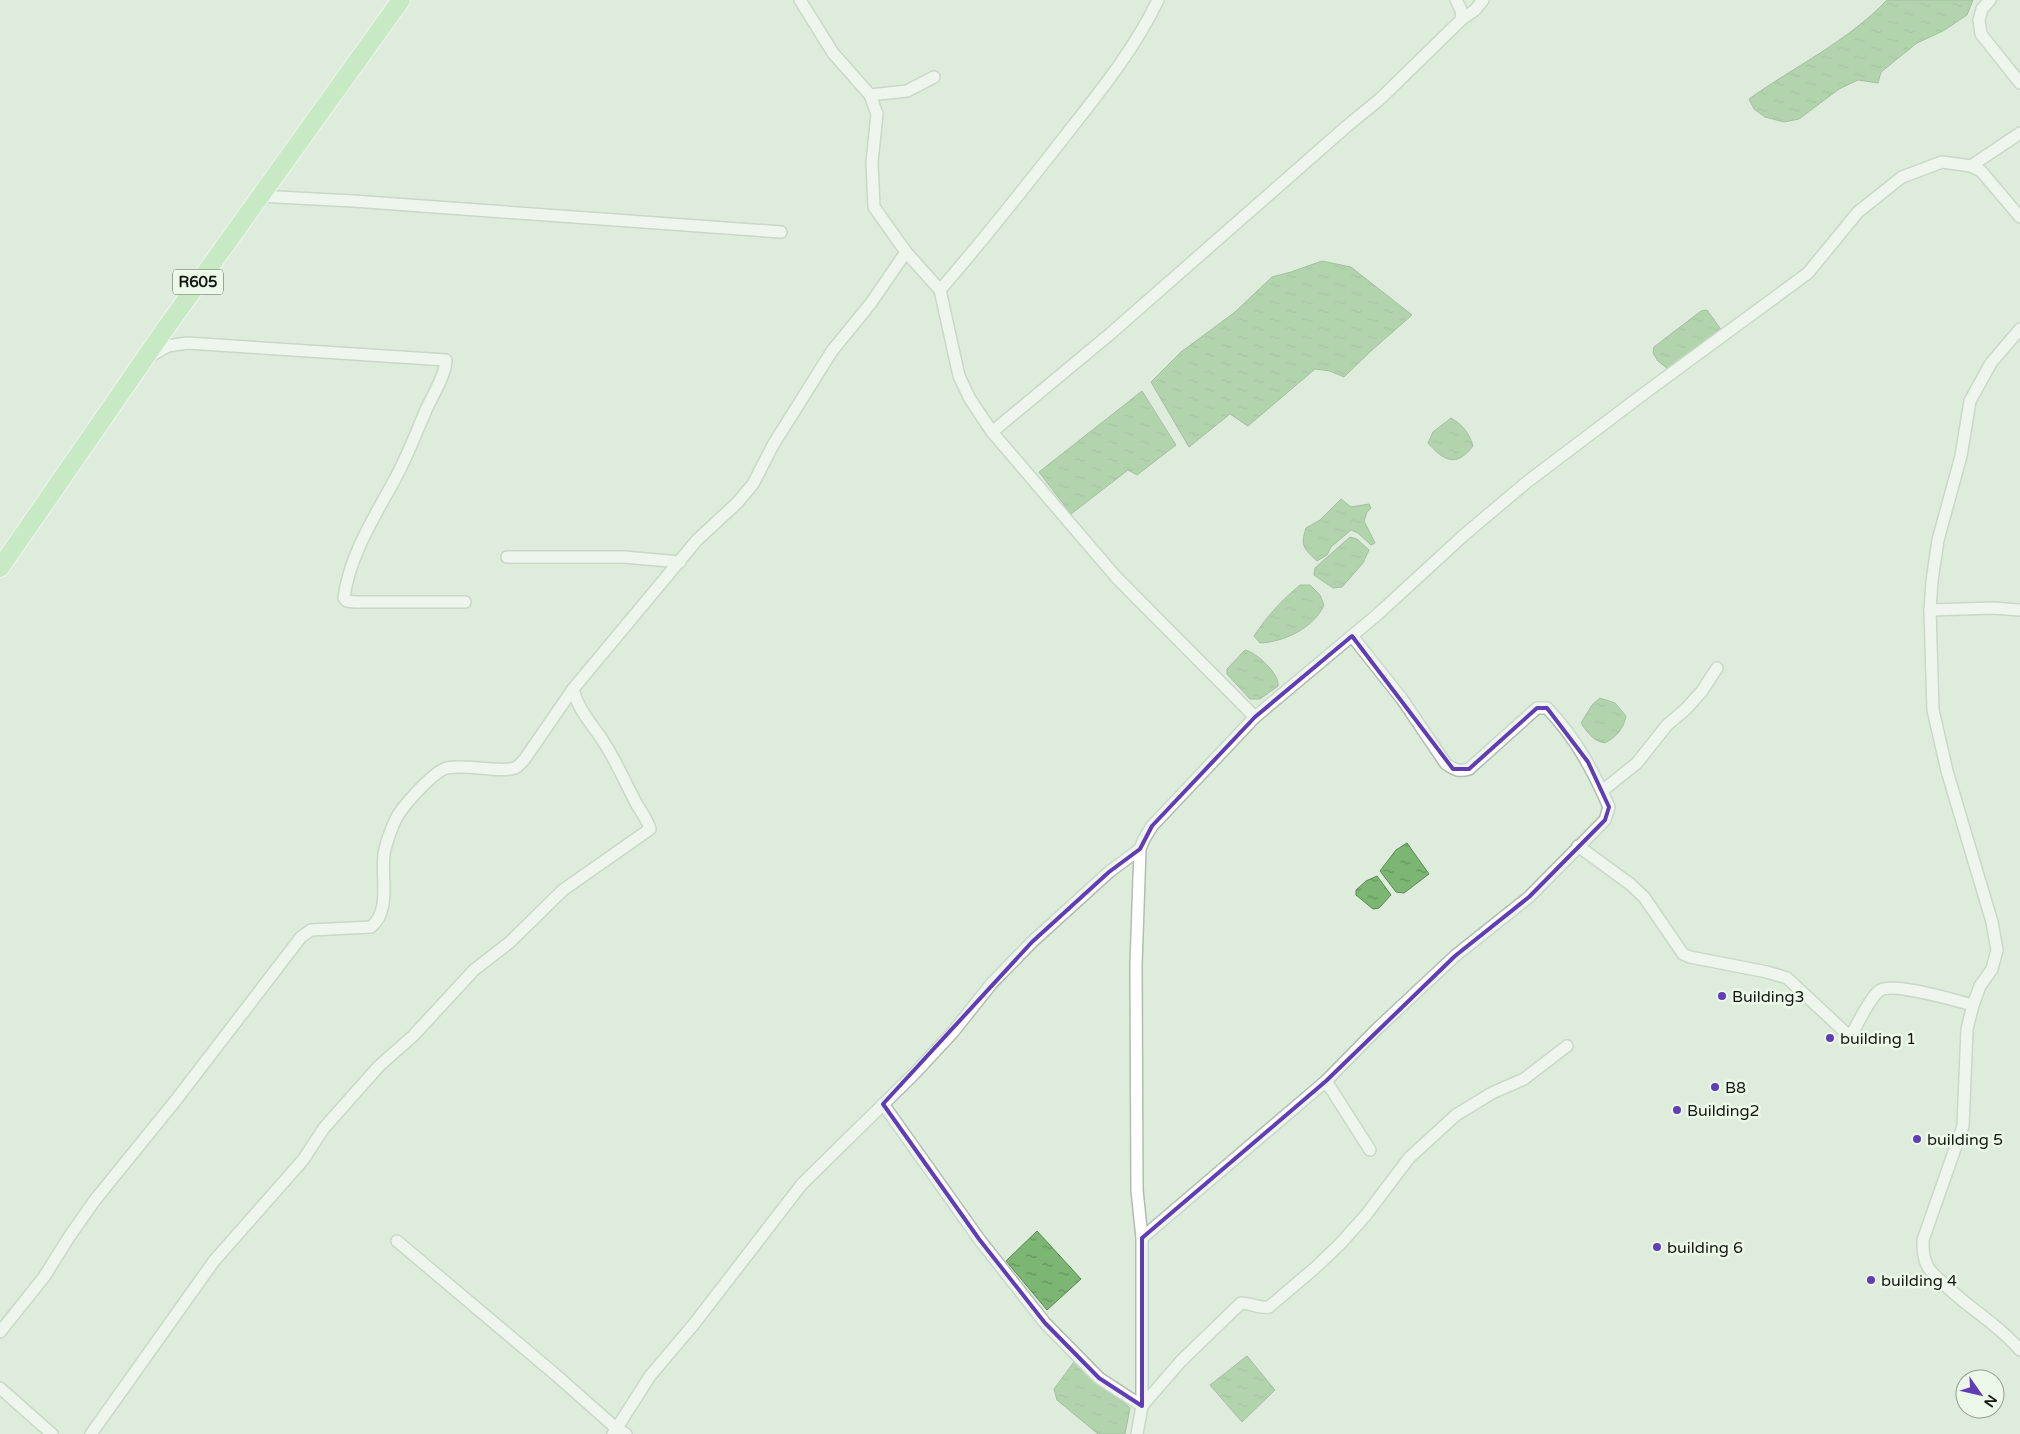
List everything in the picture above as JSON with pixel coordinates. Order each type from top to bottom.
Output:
[{"type":"main road","name":"R605","points":[[0,568],[258,196],[400,0]]},
{"type":"street","points":[[800,0],[834,53],[870,95],[877,114],[872,162],[874,207],[906,252],[940,290],[959,376],[970,399],[992,432],[1116,577],[1255,717]]},
{"type":"street","points":[[1456,0],[1461,10],[1462,20]]},
{"type":"street","points":[[992,432],[1110,334],[1380,99],[1462,20],[1475,10],[1483,0]]},
{"type":"street","points":[[1990,0],[1982,9],[1979,20],[1981,34],[2020,83]]},
{"type":"street","points":[[940,290],[1011,205],[1114,74],[1141,34],[1154,2]]},
{"type":"street","points":[[870,95],[908,92],[934,77]]},
{"type":"street","points":[[1971,166],[2020,133]]},
{"type":"street","points":[[1137,1434],[1142,1406],[1142,1238],[1137,1190],[1136,965],[1140,850],[1152,826],[1255,717],[1352,636],[1464,535],[1527,482],[1646,392],[1808,274],[1858,212],[1902,178],[1942,162],[1971,166],[1982,172],[2020,217]]},
{"type":"street","points":[[258,196],[353,201],[781,232]]},
{"type":"street","points":[[0,1332],[44,1277],[95,1200],[170,1107],[301,937],[312,930],[371,927],[377,923],[380,918],[384,896],[384,854],[399,813],[429,780],[445,768],[471,766],[509,769],[517,767],[524,760],[573,689],[713,523],[737,503],[753,484],[773,445],[803,401],[832,351],[871,303],[906,252]]},
{"type":"street","points":[[2020,329],[1991,363],[1970,401],[1961,456],[1938,540],[1932,581],[1930,610],[1933,710],[1946,771],[1989,912],[1996,950],[1992,969],[1980,986],[1967,1029],[1963,1126],[1923,1240],[1922,1252],[1928,1267],[1934,1274],[1953,1293],[2009,1338],[2020,1350]]},
{"type":"street","points":[[144,360],[168,346],[187,344],[446,360],[436,389],[396,478],[378,506],[362,542],[346,585],[344,598],[347,601],[363,602],[465,602]]},
{"type":"street","points":[[506,557],[624,557],[680,562]]},
{"type":"street","points":[[1930,610],[1993,608],[2020,610]]},
{"type":"street","points":[[1142,1238],[1326,1081],[1377,1029],[1455,956],[1528,897],[1606,820],[1609,807],[1588,762],[1564,726],[1547,708],[1537,708],[1469,769],[1459,772],[1446,764],[1402,699],[1352,636]]},
{"type":"street","points":[[1602,791],[1637,763],[1667,725],[1686,709],[1702,691],[1718,668]]},
{"type":"street","points":[[91,1434],[214,1261],[304,1160],[324,1128],[379,1066],[413,1036],[474,970],[510,942],[563,890],[650,829],[648,821],[635,802],[604,742],[586,719],[575,698],[573,689]]},
{"type":"street","points":[[1578,846],[1630,884],[1644,897],[1683,954],[1788,978],[1846,1032],[1852,1033],[1875,995],[1880,990],[1887,988],[1928,993],[1973,1005]]},
{"type":"street","points":[[397,1241],[556,1374],[619,1432],[650,1376],[694,1324],[802,1184],[884,1104],[953,1032],[992,983],[1032,942],[1109,872],[1140,850]]},
{"type":"street","points":[[1142,1406],[1181,1361],[1241,1303],[1250,1303],[1260,1308],[1269,1307],[1316,1267],[1366,1215],[1409,1158],[1456,1114],[1492,1093],[1524,1079],[1567,1046]]},
{"type":"street","points":[[1326,1081],[1370,1150]]},
{"type":"street","points":[[884,1104],[979,1239],[1045,1322],[1099,1378],[1142,1406]]},
{"type":"street","points":[[0,1388],[52,1434]]},
{"type":"highlighted area","points":[[1352,636],[1453,769],[1469,769],[1537,708],[1547,708],[1588,762],[1609,807],[1605,820],[1529,897],[1455,956],[1326,1081],[1142,1238],[1142,1406],[1099,1378],[1045,1323],[979,1239],[883,1104],[1032,942],[1109,872],[1140,849],[1152,826],[1255,717]]},
{"type":"water","points":[[1887,0],[1973,0],[1967,15],[1943,31],[1917,43],[1881,72],[1878,83],[1858,80],[1839,89],[1799,119],[1784,122],[1765,117],[1754,109],[1749,99],[1855,29]]},
{"type":"water","points":[[1322,261],[1351,267],[1412,315],[1344,377],[1330,371],[1315,369],[1248,426],[1230,414],[1189,447],[1151,382],[1181,352],[1235,312],[1272,277]]},
{"type":"water","points":[[1707,310],[1722,331],[1668,369],[1658,361],[1653,353],[1654,347],[1701,311]]},
{"type":"water","points":[[1142,391],[1176,445],[1137,475],[1128,470],[1071,514],[1039,472]]},
{"type":"water","points":[[1451,418],[1465,430],[1473,446],[1467,453],[1456,459],[1445,458],[1428,443],[1433,432]]},
{"type":"water","points":[[1341,499],[1351,507],[1369,504],[1371,508],[1367,512],[1364,521],[1375,543],[1371,545],[1358,533],[1351,530],[1331,547],[1327,555],[1317,561],[1304,547],[1303,539],[1306,528],[1320,520]]},
{"type":"water","points":[[1350,537],[1357,539],[1369,550],[1363,563],[1342,587],[1333,588],[1314,575],[1315,568]]},
{"type":"water","points":[[1300,585],[1310,585],[1320,595],[1324,605],[1319,613],[1306,627],[1288,637],[1260,643],[1254,636],[1275,609]]},
{"type":"water","points":[[1245,650],[1266,664],[1278,681],[1278,686],[1260,699],[1250,699],[1227,674],[1227,669]]},
{"type":"water","points":[[1600,698],[1615,703],[1626,716],[1619,732],[1605,743],[1594,738],[1581,723],[1592,705]]},
{"type":"water","points":[[1407,843],[1429,874],[1404,893],[1396,892],[1380,871],[1396,850]]},
{"type":"water","points":[[1377,876],[1391,895],[1379,908],[1373,909],[1356,895],[1356,890],[1366,881]]},
{"type":"water","points":[[1037,1231],[1081,1279],[1047,1310],[1006,1261]]},
{"type":"water","points":[[1247,1356],[1275,1390],[1242,1422],[1210,1385]]},
{"type":"water","points":[[1074,1362],[1130,1408],[1125,1434],[1098,1434],[1057,1400],[1054,1389]]},
{"type":"place","name":"Building3","points":[[1722,996]]},
{"type":"place","name":"building 1","points":[[1830,1038]]},
{"type":"place","name":"B8","points":[[1715,1087]]},
{"type":"place","name":"Building2","points":[[1677,1110]]},
{"type":"place","name":"building 5","points":[[1917,1139]]},
{"type":"place","name":"building 6","points":[[1657,1247]]},
{"type":"place","name":"building 4","points":[[1871,1280]]}]
